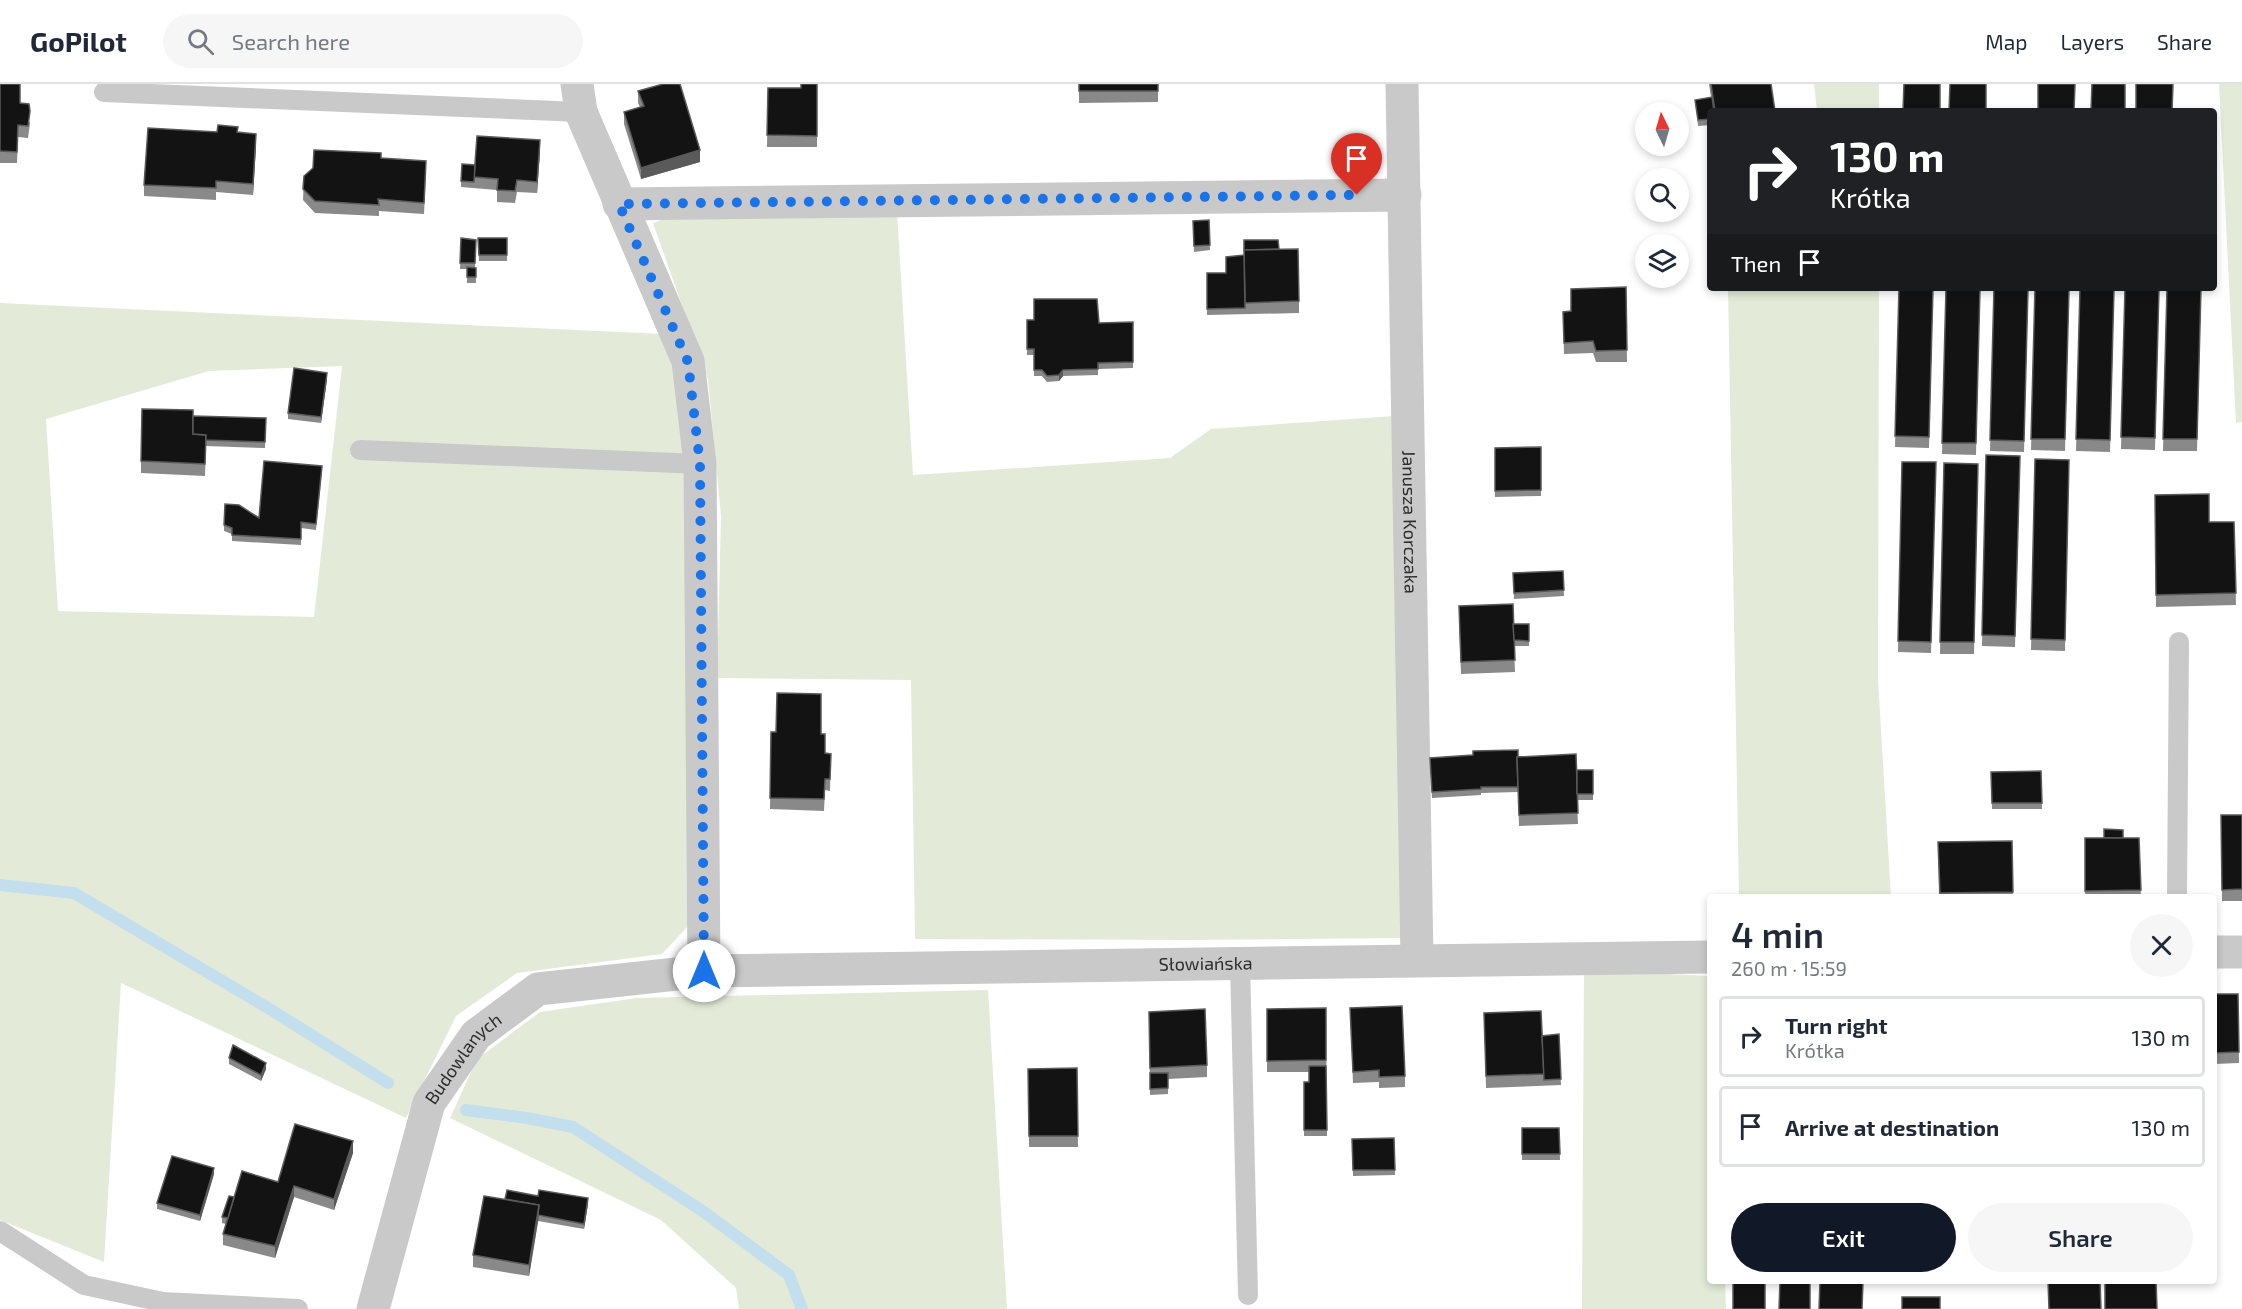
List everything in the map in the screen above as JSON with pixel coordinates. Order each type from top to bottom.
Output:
[{"type":"street","name":"Janusza Korczaka","points":[[1402,84],[1417,960]]},
{"type":"street","points":[[579,98],[619,204],[688,362],[700,464],[704,971]]},
{"type":"street","points":[[619,204],[1404,195]]},
{"type":"street","points":[[2217,952],[2242,952]]},
{"type":"street","name":"Słowiańska","points":[[704,971],[1707,957]]},
{"type":"street","name":"Budowlanych","points":[[373,1309],[429,1102],[476,1035],[538,989],[704,971]]},
{"type":"lane","points":[[104,92],[579,98]]},
{"type":"lane","points":[[360,450],[700,464]]},
{"type":"lane","points":[[2177,894],[2179,642]]},
{"type":"lane","points":[[1240,962],[1248,1295]]},
{"type":"lane","points":[[0,1231],[84,1285],[163,1302],[298,1309]]},
{"type":"green space","points":[[1814,84],[1879,84],[1879,108],[1817,108]]},
{"type":"green space","points":[[2219,84],[2242,84],[2242,422],[2236,423]]},
{"type":"green space","points":[[897,212],[913,475],[1170,458],[1211,429],[1394,416],[1402,938],[915,939],[911,680],[717,678],[721,516],[708,379],[653,223],[673,216]]},
{"type":"green space","points":[[1728,291],[1879,291],[1878,679],[1891,894],[1739,894]]},
{"type":"green space","points":[[0,303],[662,334],[685,406],[689,925],[662,954],[517,973],[456,1016],[406,1118],[121,983],[104,1262],[0,1220]],"holes":[[[342,366],[314,617],[58,611],[46,419],[209,371]]]},
{"type":"green space","points":[[1584,970],[1707,976],[1707,1284],[1725,1284],[1726,1309],[1582,1309]]},
{"type":"green space","points":[[988,990],[1007,1309],[739,1309],[736,1288],[661,1220],[450,1118],[477,1059],[540,1012],[637,998]]},
{"type":"building","points":[[0,84],[20,84],[20,103],[29,104],[28,126],[18,125],[17,152],[0,151]]},
{"type":"building","points":[[663,84],[680,84],[700,150],[641,168],[624,112],[644,106],[638,91]]},
{"type":"building","points":[[801,84],[817,84],[817,136],[767,135],[768,88],[801,88]]},
{"type":"building","points":[[1079,84],[1158,84],[1158,91],[1079,91]]},
{"type":"building","points":[[1711,84],[1771,84],[1775,108],[1715,108]]},
{"type":"building","points":[[1904,84],[1940,84],[1940,108],[1903,108]]},
{"type":"building","points":[[1950,84],[1986,84],[1986,108],[1949,108]]},
{"type":"building","points":[[2038,84],[2075,84],[2074,108],[2038,108]]},
{"type":"building","points":[[2092,84],[2125,84],[2125,108],[2091,108]]},
{"type":"building","points":[[2136,84],[2173,84],[2172,108],[2136,108]]},
{"type":"building","points":[[1712,97],[1714,108],[1707,108],[1707,119],[1698,120],[1695,100]]},
{"type":"building","points":[[218,125],[238,127],[237,132],[256,134],[253,184],[216,181],[216,188],[144,185],[148,128],[217,132]]},
{"type":"building","points":[[477,136],[540,140],[537,182],[517,180],[515,191],[497,190],[498,179],[474,177]]},
{"type":"building","points":[[314,150],[381,153],[381,158],[426,161],[424,203],[378,199],[379,205],[315,201],[303,189],[304,176],[313,168]]},
{"type":"building","points":[[462,164],[475,165],[474,182],[461,181]]},
{"type":"building","points":[[1209,220],[1210,245],[1194,246],[1193,221]]},
{"type":"building","points":[[461,238],[476,240],[475,263],[460,263]]},
{"type":"building","points":[[478,238],[507,238],[507,255],[479,255]]},
{"type":"building","points":[[1244,240],[1278,240],[1279,249],[1244,250]]},
{"type":"building","points":[[1298,249],[1299,301],[1245,303],[1244,250]]},
{"type":"building","points":[[1244,255],[1245,308],[1207,309],[1207,273],[1226,273],[1226,257]]},
{"type":"building","points":[[467,267],[476,268],[476,277],[467,277]]},
{"type":"building","points":[[1626,287],[1627,350],[1596,351],[1593,341],[1564,343],[1563,312],[1571,311],[1571,289]]},
{"type":"building","points":[[1899,291],[1933,291],[1929,437],[1895,436]]},
{"type":"building","points":[[1946,291],[1980,291],[1976,443],[1942,443]]},
{"type":"building","points":[[1994,291],[2028,291],[2024,441],[1990,440]]},
{"type":"building","points":[[2035,291],[2069,291],[2065,439],[2031,439]]},
{"type":"building","points":[[2080,291],[2114,291],[2110,440],[2076,439]]},
{"type":"building","points":[[2125,291],[2159,291],[2155,438],[2121,437]]},
{"type":"building","points":[[2167,291],[2201,291],[2197,439],[2163,439]]},
{"type":"building","points":[[1034,299],[1097,299],[1099,323],[1133,322],[1133,362],[1098,363],[1098,369],[1063,370],[1059,375],[1047,376],[1042,370],[1034,370],[1034,349],[1027,349],[1027,320],[1034,320]]},
{"type":"building","points":[[294,368],[327,373],[321,417],[288,413]]},
{"type":"building","points":[[142,409],[193,410],[193,434],[206,435],[205,464],[141,461]]},
{"type":"building","points":[[193,416],[266,418],[265,442],[206,440],[206,435],[193,434]]},
{"type":"building","points":[[1541,447],[1541,490],[1495,491],[1495,448]]},
{"type":"building","points":[[1986,455],[2020,456],[2015,636],[1982,635]]},
{"type":"building","points":[[2035,459],[2069,460],[2065,640],[2031,639]]},
{"type":"building","points":[[264,461],[322,466],[316,524],[301,522],[301,539],[232,535],[232,528],[224,525],[225,504],[239,505],[259,518]]},
{"type":"building","points":[[1902,462],[1936,462],[1931,642],[1898,641]]},
{"type":"building","points":[[1944,463],[1978,464],[1974,642],[1940,642]]},
{"type":"building","points":[[2209,494],[2209,522],[2234,522],[2236,593],[2156,595],[2155,495]]},
{"type":"building","points":[[1563,571],[1564,590],[1514,593],[1513,573]]},
{"type":"building","points":[[1513,604],[1515,660],[1461,662],[1459,606]]},
{"type":"building","points":[[1513,624],[1529,624],[1529,641],[1514,640]]},
{"type":"building","points":[[777,693],[821,694],[821,734],[825,734],[825,753],[831,754],[830,779],[825,779],[824,799],[770,798],[771,732],[776,732]]},
{"type":"building","points":[[1518,750],[1518,787],[1481,787],[1481,789],[1432,792],[1430,758],[1473,755],[1473,751]]},
{"type":"building","points":[[1576,754],[1578,813],[1519,815],[1517,757]]},
{"type":"building","points":[[1577,770],[1593,770],[1593,794],[1577,794]]},
{"type":"building","points":[[2041,771],[2042,803],[1992,803],[1991,772]]},
{"type":"building","points":[[2221,815],[2242,815],[2242,889],[2222,890]]},
{"type":"building","points":[[2104,829],[2123,830],[2123,838],[2104,838]]},
{"type":"building","points":[[2085,838],[2139,838],[2141,890],[2085,891]]},
{"type":"building","points":[[2012,841],[2013,892],[1940,893],[1938,842]]},
{"type":"building","points":[[2217,994],[2238,994],[2239,1052],[2217,1053]]},
{"type":"building","points":[[1402,1006],[1405,1076],[1379,1077],[1379,1070],[1353,1072],[1350,1008]]},
{"type":"building","points":[[1326,1008],[1326,1060],[1267,1061],[1267,1009]]},
{"type":"building","points":[[1205,1009],[1207,1065],[1150,1068],[1149,1012]]},
{"type":"building","points":[[1541,1011],[1544,1074],[1486,1076],[1484,1013]]},
{"type":"building","points":[[1559,1034],[1561,1079],[1544,1080],[1542,1036]]},
{"type":"building","points":[[233,1045],[266,1063],[261,1075],[229,1058]]},
{"type":"building","points":[[1309,1066],[1326,1066],[1327,1130],[1304,1130],[1304,1082],[1309,1082]]},
{"type":"building","points":[[1077,1068],[1078,1136],[1029,1136],[1028,1069]]},
{"type":"building","points":[[1150,1073],[1168,1073],[1168,1088],[1150,1089]]},
{"type":"building","points":[[295,1124],[353,1141],[334,1199],[294,1186],[275,1246],[223,1234],[242,1171],[278,1182]]},
{"type":"building","points":[[1522,1128],[1559,1128],[1560,1154],[1522,1154]]},
{"type":"building","points":[[1394,1138],[1395,1170],[1353,1170],[1352,1139]]},
{"type":"building","points":[[172,1156],[214,1168],[200,1215],[157,1203]]},
{"type":"building","points":[[507,1190],[538,1196],[539,1190],[588,1198],[584,1224],[538,1215],[539,1205],[505,1199]]},
{"type":"building","points":[[229,1196],[234,1197],[228,1218],[222,1217]]},
{"type":"building","points":[[484,1196],[539,1205],[529,1265],[473,1255]]},
{"type":"building","points":[[1733,1284],[1765,1284],[1765,1309],[1733,1309]]},
{"type":"building","points":[[1780,1284],[1810,1284],[1810,1309],[1779,1309]]},
{"type":"building","points":[[1820,1284],[1863,1284],[1862,1309],[1819,1309]]},
{"type":"building","points":[[2048,1284],[2100,1284],[2101,1309],[2049,1309]]},
{"type":"building","points":[[2105,1284],[2156,1284],[2157,1309],[2105,1309]]},
{"type":"building","points":[[1902,1297],[1940,1297],[1940,1309],[1902,1309]]},
{"type":"waterway","points":[[0,885],[74,893],[268,1008],[388,1083]]},
{"type":"waterway","points":[[466,1110],[573,1127],[704,1212],[789,1275],[802,1309]]},
{"type":"route","points":[[704,971],[700,464],[688,362],[619,204],[1357,195]]}]
